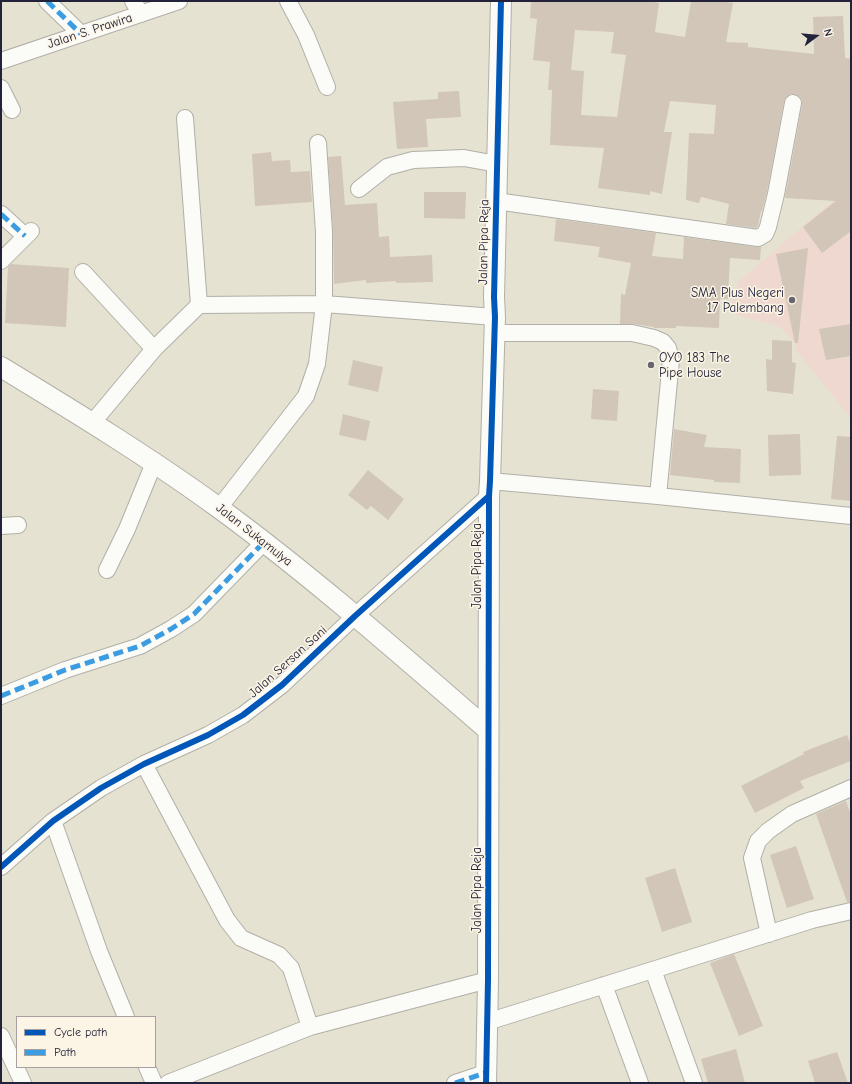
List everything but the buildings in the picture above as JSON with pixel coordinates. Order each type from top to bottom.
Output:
[{"type":"street","points":[[47,1],[81,34]]},
{"type":"street","name":"Jalan S. Prawira","points":[[1,60],[81,34],[137,7],[179,1]]},
{"type":"street","points":[[288,1],[306,35],[327,87]]},
{"type":"street","name":"Jalan Pipa Reja","points":[[486,1078],[488,980],[490,489],[501,1]]},
{"type":"street","points":[[1,88],[12,110]]},
{"type":"street","points":[[496,201],[758,238],[766,234],[768,227],[776,194],[793,103]]},
{"type":"street","points":[[185,118],[199,305]]},
{"type":"street","points":[[219,508],[306,396],[317,364],[324,304],[324,232],[318,143]]},
{"type":"street","points":[[359,189],[387,167],[413,160],[464,158],[497,164]]},
{"type":"street","points":[[1,214],[28,234],[1,261]]},
{"type":"street","points":[[83,272],[154,349]]},
{"type":"street","points":[[93,422],[154,349],[199,305],[324,304],[494,325],[632,333],[664,342],[668,348],[671,360],[658,496]]},
{"type":"street","name":"Jalan Sukamulya","points":[[1,367],[93,422],[219,508],[264,542],[355,616],[488,730]]},
{"type":"street","points":[[107,570],[127,529],[154,463]]},
{"type":"street","points":[[490,489],[658,496],[851,516]]},
{"type":"street","name":"Jalan Sersan Sani","points":[[1,867],[53,821],[101,788],[144,764],[208,735],[243,715],[282,685],[490,489]]},
{"type":"street","points":[[1,526],[18,525]]},
{"type":"street","points":[[1,696],[65,670],[140,646],[171,629],[194,614],[264,542]]},
{"type":"street","points":[[144,764],[227,920],[241,938],[279,955],[291,968],[310,1027]]},
{"type":"street","points":[[769,934],[752,858],[758,841],[768,831],[792,814],[851,788]]},
{"type":"street","points":[[53,821],[98,951],[126,1016]]},
{"type":"street","points":[[487,1022],[812,920],[851,911]]},
{"type":"street","points":[[654,970],[694,1083]]},
{"type":"street","points":[[168,1083],[310,1027],[488,980]]},
{"type":"street","points":[[604,985],[640,1083]]},
{"type":"street","points":[[1,1036],[23,1083]]},
{"type":"street","points":[[147,1068],[154,1083]]},
{"type":"street","points":[[455,1083],[486,1078]]},
{"type":"shaded area","name":"SMA Plus Negeri 17 Palembang","points":[[851,185],[851,418],[797,352],[793,340],[778,326],[736,315],[730,306],[739,281]]},
{"type":"marked path","points":[[47,1],[81,34]]},
{"type":"marked path","points":[[1,214],[25,236]]},
{"type":"marked path","points":[[1,696],[65,670],[140,646],[171,629],[194,614],[264,542]]},
{"type":"marked path","points":[[455,1083],[485,1073]]},
{"type":"cycle path","points":[[486,1083],[488,980],[489,496],[495,317],[494,297],[501,1]]},
{"type":"cycle path","points":[[1,867],[53,821],[101,788],[144,764],[208,735],[243,715],[282,685],[355,616],[489,496]]},
{"type":"place","name":"SMA Plus Negeri 17 Palembang","points":[[792,300]]},
{"type":"place","name":"OYO 183 The Pipe House","points":[[651,365]]}]
